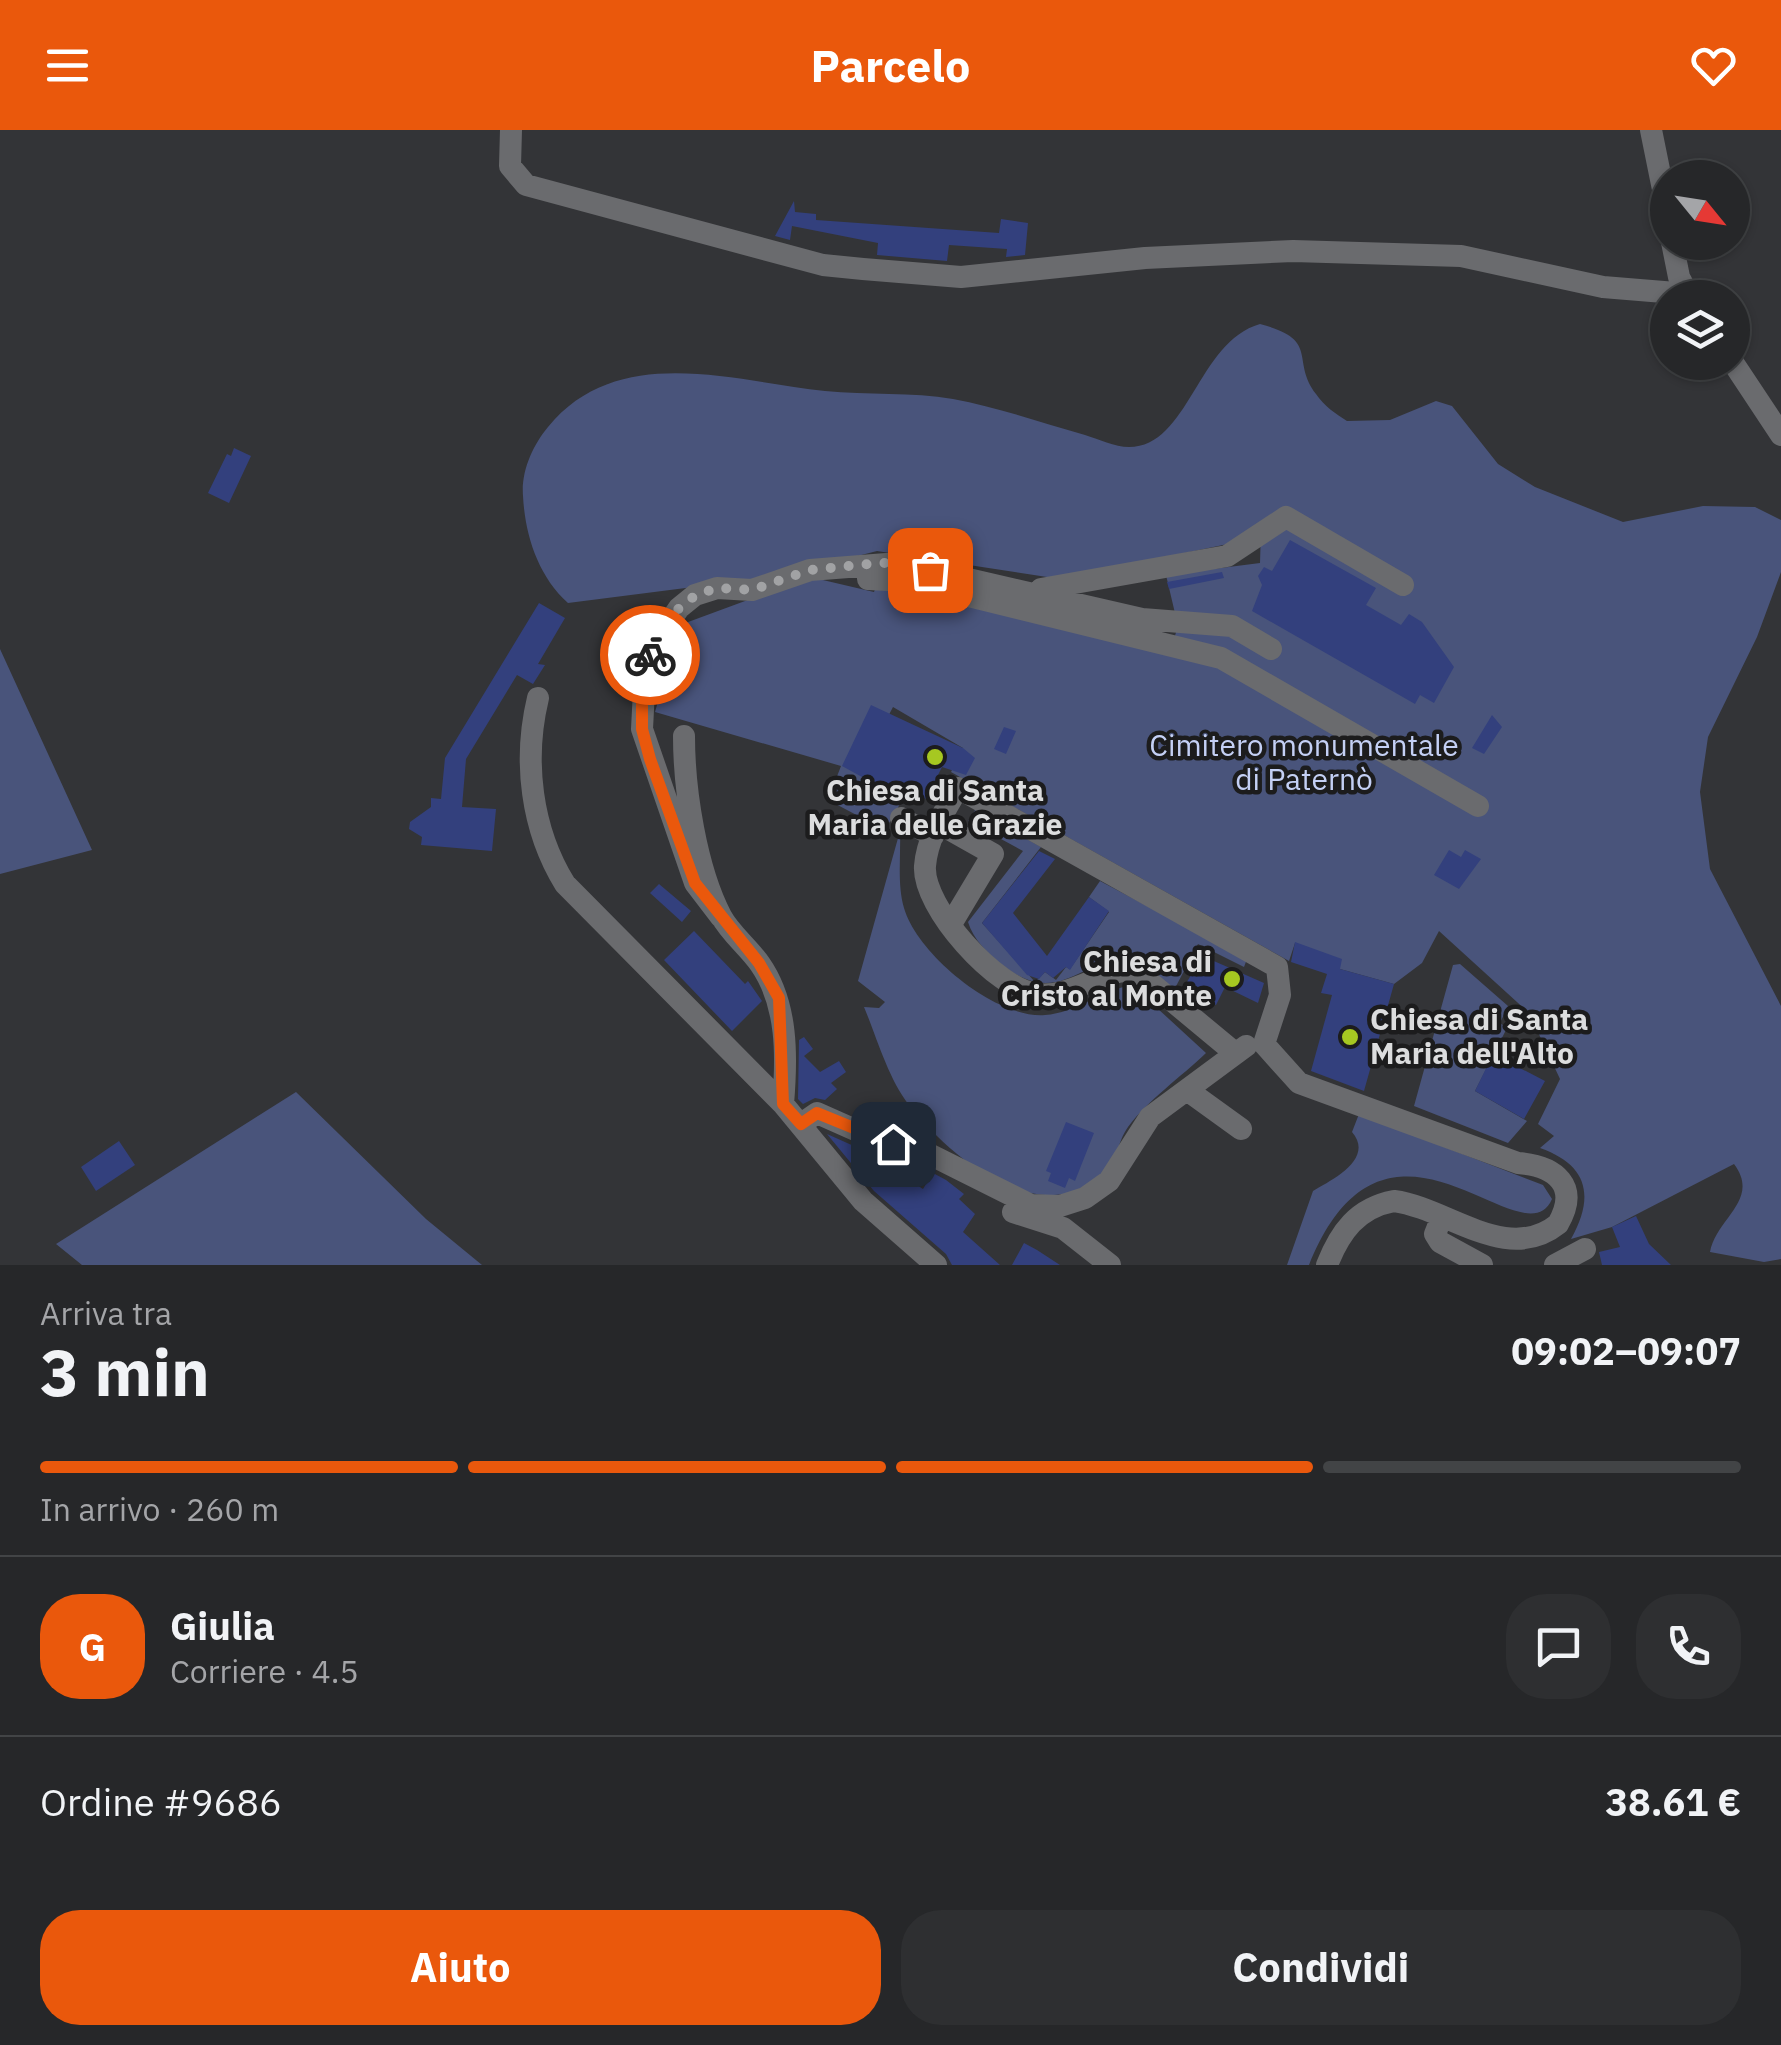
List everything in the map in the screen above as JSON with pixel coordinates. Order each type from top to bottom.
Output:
[{"type":"street","points":[[512,130],[510,166],[526,184],[822,265],[960,277],[1145,258],[1330,252],[1461,256],[1603,287],[1650,292]]},
{"type":"street","points":[[1650,130],[1656,160]]},
{"type":"street","points":[[1745,380],[1781,435]]},
{"type":"street","points":[[1023,591],[1087,584],[1226,556],[1250,545],[1286,517],[1404,585]]},
{"type":"street","points":[[783,1104],[779,998],[759,963],[695,883],[642,729],[645,671],[652,647],[679,608],[696,595],[717,588],[752,590],[810,570],[898,562],[1142,618],[1232,626],[1271,649]]},
{"type":"street","points":[[836,570],[852,578],[908,581],[1221,658],[1478,806]]},
{"type":"street","points":[[538,698],[529,734],[532,783],[546,852],[565,884],[783,1104],[863,1201],[936,1265]]},
{"type":"street","points":[[684,736],[684,768],[696,833],[722,917]]},
{"type":"street","points":[[1236,1053],[1171,1005],[1138,972],[1116,972],[1067,990],[1038,994],[1001,979],[933,901],[926,882],[924,870],[936,829],[958,788],[1272,963],[1280,976],[1280,995],[1264,1044]]},
{"type":"street","points":[[901,818],[993,854],[951,924]]},
{"type":"street","points":[[801,1124],[817,1113],[951,1165],[1031,1204],[1071,1203],[1109,1181],[1150,1117],[1251,1042],[1264,1044],[1299,1082],[1518,1163],[1548,1168],[1563,1181],[1567,1196],[1565,1212],[1552,1230],[1521,1244],[1495,1244],[1405,1202],[1380,1204],[1349,1224],[1327,1265]]},
{"type":"street","points":[[1187,1090],[1242,1128]]},
{"type":"street","points":[[951,1165],[952,1180],[1014,1213],[1063,1228],[1110,1265]]},
{"type":"street","points":[[1441,1219],[1436,1234],[1440,1242],[1482,1265]]},
{"type":"street","points":[[1556,1265],[1585,1249]]},
{"type":"green space","name":"Cimitero monumentale di Paternò","points":[[1260,324],[1279,330],[1298,344],[1316,394],[1347,421],[1390,420],[1436,401],[1452,406],[1498,464],[1535,487],[1623,522],[1703,506],[1755,507],[1781,520],[1781,572],[1757,637],[1708,737],[1700,792],[1710,869],[1781,1006],[1781,1259],[1764,1262],[1710,1252],[1740,1199],[1741,1177],[1734,1164],[1612,1227],[1571,1239],[1583,1209],[1582,1184],[1568,1163],[1540,1148],[1554,1136],[1538,1124],[1560,1079],[1529,1013],[1439,931],[1422,963],[1394,984],[1340,969],[1295,943],[1289,961],[951,772],[963,748],[893,707],[866,759],[908,790],[885,830],[828,800],[841,766],[655,712],[680,625],[810,577],[874,592],[877,584],[1174,639],[1178,626],[1166,575],[1260,563],[1261,529],[1247,540],[1060,579],[877,551],[779,576],[568,603],[541,568],[530,540],[523,487],[533,450],[548,427],[576,401],[608,384],[678,373],[825,391],[937,397],[986,406],[1129,447],[1149,442],[1166,430],[1221,351],[1239,334]]},
{"type":"green space","points":[[0,649],[92,850],[0,874]]},
{"type":"green space","points":[[975,810],[1041,847],[982,923],[1034,981],[1022,978],[991,956],[970,928],[968,922],[1023,851],[968,821]]},
{"type":"green space","points":[[900,831],[904,908],[925,945],[961,980],[1004,1006],[1045,1015],[1132,985],[1206,1053],[1136,1117],[1124,1133],[1108,1170],[1078,1190],[1051,1195],[997,1181],[927,1126],[895,1083],[864,1007],[879,1008],[885,1002],[858,981]]},
{"type":"green space","points":[[1100,881],[1247,959],[1244,967],[1198,944],[1172,994],[1135,959],[1115,960],[1055,982],[1036,981],[1045,972],[1056,980],[1066,967],[1070,969],[1109,912],[1089,897]]},
{"type":"green space","points":[[1460,964],[1508,1006],[1500,1023],[1507,1028],[1475,1091],[1527,1121],[1508,1143],[1414,1106],[1453,965]]},
{"type":"green space","points":[[296,1092],[426,1219],[482,1265],[82,1265],[56,1244]]},
{"type":"green space","points":[[1359,1114],[1543,1185],[1552,1199],[1536,1213],[1513,1210],[1449,1184],[1413,1177],[1376,1183],[1341,1209],[1309,1265],[1287,1265],[1313,1191],[1340,1175],[1355,1160],[1358,1142],[1352,1132]]},
{"type":"building","points":[[794,201],[795,212],[816,214],[816,220],[999,233],[1001,219],[1028,223],[1025,255],[1006,257],[1007,249],[949,245],[947,261],[877,255],[878,243],[792,226],[790,240],[775,236]]},
{"type":"building","points":[[234,448],[251,456],[229,503],[208,493],[227,454],[231,456]]},
{"type":"building","points":[[1290,540],[1376,588],[1366,605],[1401,625],[1409,614],[1422,622],[1454,667],[1434,703],[1420,695],[1415,704],[1252,611],[1262,585],[1258,576],[1264,567],[1272,571]]},
{"type":"building","points":[[1222,572],[1224,578],[1169,589],[1167,582]]},
{"type":"building","points":[[539,603],[565,618],[538,664],[545,665],[533,684],[517,675],[466,759],[462,807],[496,809],[492,851],[421,845],[422,837],[409,829],[410,822],[431,807],[431,798],[441,799],[445,758]]},
{"type":"building","points":[[871,705],[963,748],[975,758],[966,775],[942,767],[926,799],[909,790],[902,799],[842,766]]},
{"type":"building","points":[[1492,715],[1502,727],[1484,754],[1472,748]]},
{"type":"building","points":[[1004,727],[1016,731],[1006,754],[994,749]]},
{"type":"building","points":[[1449,850],[1461,857],[1465,850],[1481,859],[1459,889],[1434,875]]},
{"type":"building","points":[[1039,851],[1055,859],[1013,913],[1047,956],[1089,897],[1109,911],[1070,970],[1066,967],[1053,978],[1045,972],[1039,979],[1027,975],[982,923]]},
{"type":"building","points":[[659,884],[691,911],[682,922],[650,893]]},
{"type":"building","points":[[694,931],[745,984],[748,981],[762,1001],[732,1031],[664,960]]},
{"type":"building","name":"Chiesa di Santa Maria dell'Alto","points":[[1295,942],[1342,959],[1340,969],[1394,984],[1364,1091],[1311,1071],[1332,995],[1321,993],[1327,974],[1291,962]]},
{"type":"building","name":"Chiesa di Cristo al Monte","points":[[1207,958],[1264,983],[1258,1003],[1225,987],[1216,1005],[1184,987],[1191,975],[1197,977]]},
{"type":"building","points":[[804,1037],[813,1049],[804,1056],[820,1072],[839,1061],[846,1072],[831,1083],[837,1089],[825,1100],[815,1098],[803,1104],[798,1099],[799,1040]]},
{"type":"building","points":[[1493,1054],[1545,1081],[1524,1119],[1475,1091]]},
{"type":"building","points":[[1066,1122],[1094,1133],[1075,1181],[1069,1178],[1065,1188],[1048,1181],[1051,1173],[1046,1171]]},
{"type":"building","points":[[827,1134],[874,1155],[910,1164],[903,1176],[923,1189],[933,1173],[946,1180],[964,1194],[959,1199],[975,1214],[963,1232],[1000,1265],[952,1265],[946,1254],[874,1191]]},
{"type":"building","points":[[119,1141],[135,1165],[96,1191],[81,1167]]},
{"type":"building","points":[[1636,1216],[1649,1244],[1671,1265],[1602,1265],[1599,1252],[1620,1247],[1612,1227]]},
{"type":"building","points":[[1024,1243],[1037,1250],[1060,1265],[1012,1265]]},
{"type":"way so far","points":[[650,655],[679,608],[696,595],[717,588],[752,590],[796,573],[869,564],[898,562],[930,570]]},
{"type":"place","name":"Chiesa di Santa Maria delle Grazie","points":[[935,757]]},
{"type":"place","name":"Chiesa di Cristo al Monte","points":[[1232,979]]},
{"type":"place","name":"Chiesa di Santa Maria dell'Alto","points":[[1350,1037]]},
{"type":"route","points":[[650,655],[642,703],[642,729],[650,759],[695,883],[759,963],[779,998],[783,1104],[801,1124],[817,1113],[893,1144]]}]
